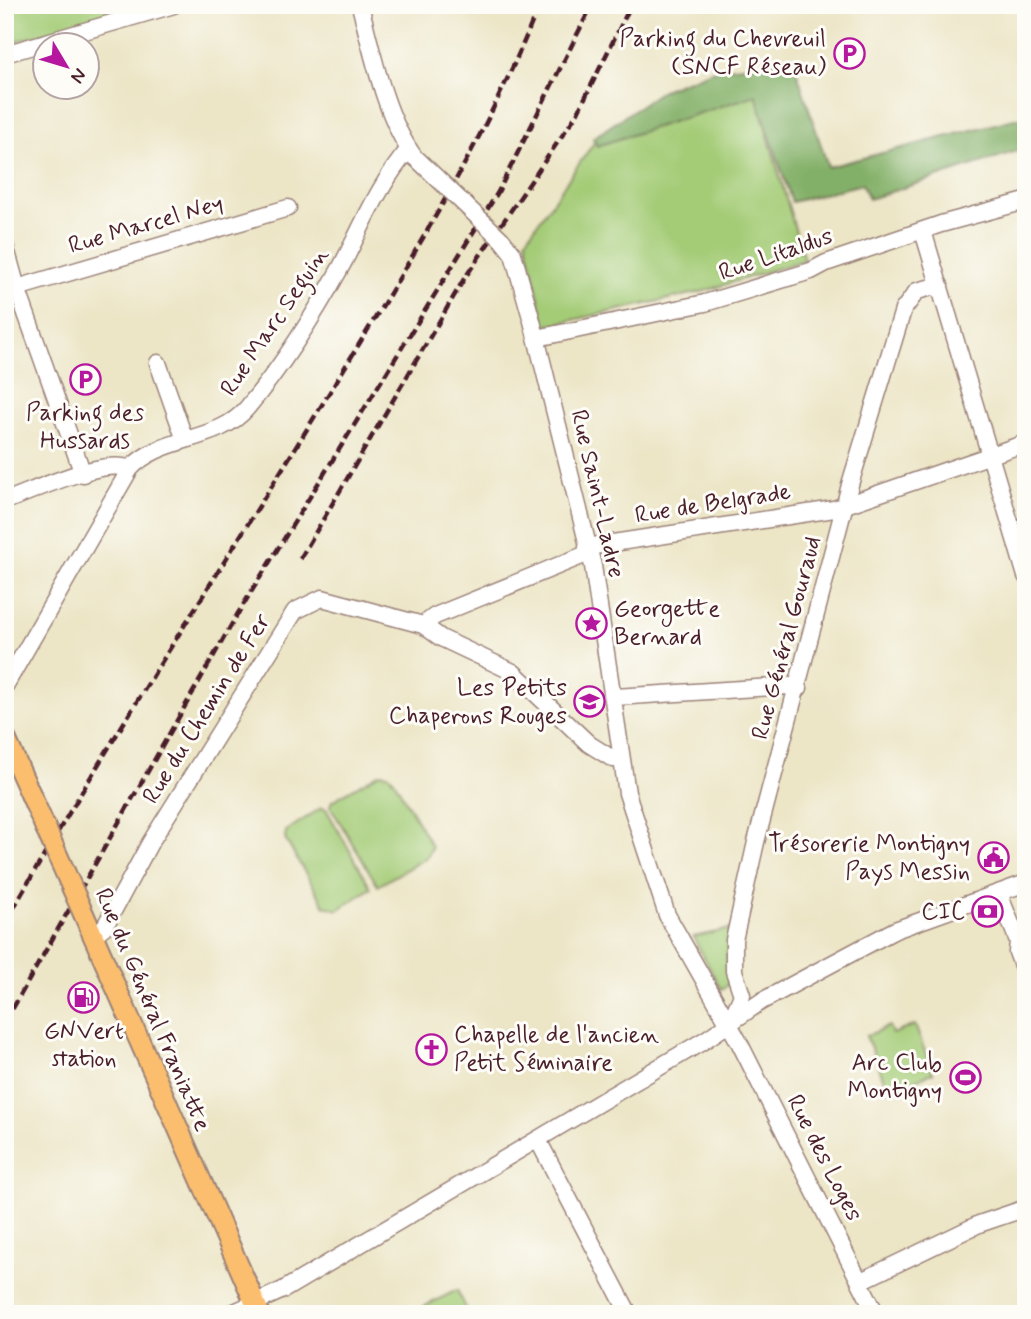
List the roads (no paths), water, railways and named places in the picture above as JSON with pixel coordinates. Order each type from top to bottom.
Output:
[{"type":"main road","name":"Rue du Général Franiatte","points":[[5,737],[12,770],[30,793],[258,1308]]},
{"type":"street","points":[[5,54],[174,5]]},
{"type":"street","name":"Rue Saint-Ladre","points":[[360,5],[378,73],[413,154],[502,240],[516,263],[537,338],[588,550],[615,697],[626,793],[667,915],[729,1024]]},
{"type":"street","name":"Rue Marc Seguin","points":[[5,686],[130,469],[151,452],[233,422],[267,384],[341,266],[383,181],[413,154]]},
{"type":"street","name":"Rue Litaldus","points":[[537,338],[705,303],[811,271],[923,230],[1026,201]]},
{"type":"street","name":"Rue Marcel Ney","points":[[17,288],[288,208]]},
{"type":"street","points":[[923,230],[1026,576]]},
{"type":"street","points":[[5,245],[17,288],[83,474]]},
{"type":"street","name":"Rue Général Gouraud","points":[[729,1024],[742,995],[734,971],[734,940],[756,842],[799,688],[845,506],[903,310],[918,291],[940,285]]},
{"type":"street","points":[[158,363],[185,440]]},
{"type":"street","name":"Rue de Belgrade","points":[[423,625],[435,616],[588,550],[845,506],[1026,443]]},
{"type":"street","points":[[5,501],[114,466],[130,469]]},
{"type":"street","name":"Rue du Chemin de Fer","points":[[93,936],[105,926],[150,843],[295,611],[322,598],[423,625],[441,638],[513,672],[570,726],[613,759],[620,758]]},
{"type":"street","points":[[615,697],[789,686],[799,688]]},
{"type":"street","points":[[230,1314],[258,1308],[283,1290],[729,1024],[762,1001],[895,930],[1026,883]]},
{"type":"street","points":[[999,894],[1022,940],[1017,952],[1026,976]]},
{"type":"street","name":"Rue des Loges","points":[[729,1024],[876,1314]]},
{"type":"street","points":[[538,1140],[629,1314]]},
{"type":"street","points":[[861,1281],[979,1224],[1026,1208]]},
{"type":"railway","points":[[5,923],[171,646],[423,238],[474,147],[539,5]]},
{"type":"railway","points":[[5,1022],[237,615],[498,192],[592,5]]},
{"type":"railway","points":[[300,559],[464,279],[577,114],[631,5]]},
{"type":"place","name":"Parking du Chevreuil (SNCF Réseau)","points":[[849,53]]},
{"type":"place","name":"Parking des Hussards","points":[[85,379]]},
{"type":"place","name":"Georgette Bernard","points":[[591,623]]},
{"type":"place","name":"Les Petits Chaperons Rouges","points":[[590,702]]},
{"type":"place","name":"Trésorerie Montigny Pays Messin","points":[[993,858]]},
{"type":"place","name":"CIC","points":[[988,912]]},
{"type":"place","name":"GNVert station","points":[[84,997]]},
{"type":"place","name":"Chapelle de l'ancien Petit Séminaire","points":[[431,1049]]},
{"type":"place","name":"Arc Club Montigny","points":[[965,1077]]}]
